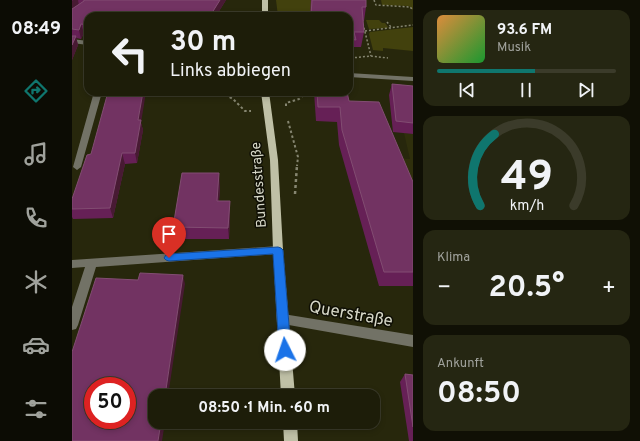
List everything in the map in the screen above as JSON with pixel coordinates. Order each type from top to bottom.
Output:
[{"type":"main road","points":[[265,0],[265,12]]},
{"type":"main road","name":"Bundesstraße","points":[[266,96],[274,160],[278,250],[288,389]]},
{"type":"main road","points":[[290,429],[291,441]]},
{"type":"street","points":[[72,41],[84,42]]},
{"type":"street","points":[[353,75],[413,79]]},
{"type":"street","points":[[77,167],[97,96]]},
{"type":"street","points":[[72,264],[278,250]]},
{"type":"street","points":[[72,325],[92,263]]},
{"type":"street","name":"Querstraße","points":[[283,319],[413,341]]},
{"type":"path","points":[[374,0],[376,5],[410,7],[413,10]]},
{"type":"path","points":[[362,17],[371,56]]},
{"type":"path","points":[[387,22],[391,27],[389,29]]},
{"type":"path","points":[[365,31],[413,25]]},
{"type":"path","points":[[353,58],[371,56],[388,58]]},
{"type":"path","points":[[228,96],[234,99],[245,111]]},
{"type":"path","points":[[285,111],[286,103],[299,99],[302,96]]},
{"type":"shaded area","points":[[276,0],[351,0],[327,12],[278,12]]},
{"type":"shaded area","points":[[381,0],[413,0],[413,10],[409,6],[382,5]]},
{"type":"shaded area","points":[[366,20],[379,20],[382,23],[385,23],[388,27],[369,29]]},
{"type":"shaded area","points":[[413,27],[413,51],[383,48],[383,51],[373,50],[369,34],[370,32]]},
{"type":"shaded area","points":[[404,133],[413,134],[413,212],[393,158],[410,159]]},
{"type":"building","points":[[220,0],[212,12],[84,12],[84,24],[81,24],[79,30],[72,29],[72,9],[84,1]]},
{"type":"building","points":[[312,0],[366,0],[366,7],[362,7],[364,32],[354,32],[356,40],[353,40],[353,12],[311,12]]},
{"type":"building","points":[[72,36],[76,36],[72,45]]},
{"type":"building","points":[[392,84],[413,86],[413,123],[396,121]]},
{"type":"building","points":[[107,96],[142,96],[138,120],[141,120],[135,153],[122,153],[110,208],[72,209],[72,199],[87,155],[91,154]]},
{"type":"building","points":[[317,96],[348,96],[349,101],[379,102],[413,182],[413,272],[384,272],[342,130],[340,107],[318,107]]},
{"type":"building","points":[[182,173],[219,173],[217,201],[230,201],[228,228],[173,227]]},
{"type":"building","points":[[140,273],[183,275],[166,389],[148,389],[148,429],[160,429],[158,441],[72,441],[72,352],[96,278],[138,280]]},
{"type":"building","points":[[405,374],[413,375],[413,427]]},
{"type":"route","points":[[169,258],[278,250],[285,350]]}]
